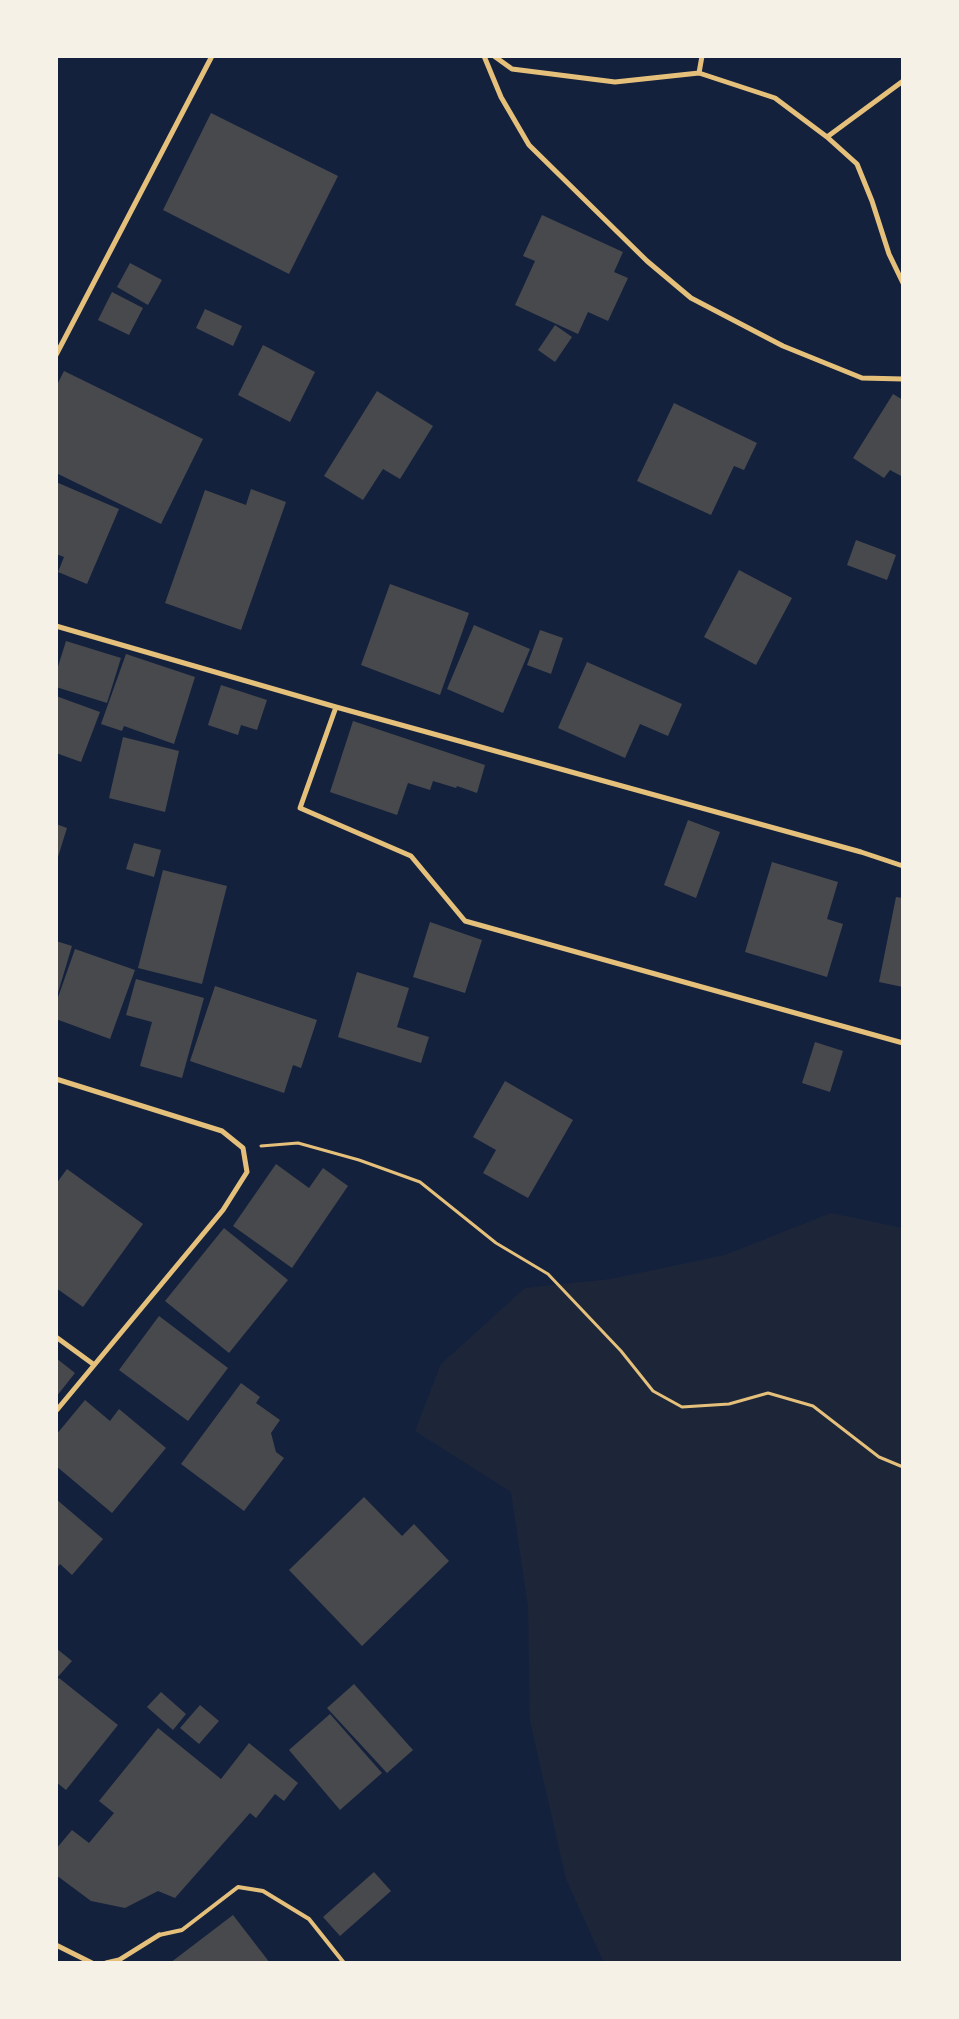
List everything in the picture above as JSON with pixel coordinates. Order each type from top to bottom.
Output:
[{"type":"street","points":[[56,354],[212,56]]},
{"type":"street","points":[[484,56],[501,97],[529,145],[648,261],[691,298],[784,346],[862,378],[903,378]]},
{"type":"street","points":[[494,56],[512,69],[615,82],[699,73],[775,98],[826,137],[857,164],[872,201],[888,254],[903,283]]},
{"type":"street","points":[[699,73],[702,56]]},
{"type":"street","points":[[826,137],[903,81]]},
{"type":"street","points":[[56,626],[336,707],[861,852],[903,866]]},
{"type":"street","points":[[336,707],[300,808],[411,856],[465,922],[903,1043]]},
{"type":"street","points":[[56,1078],[222,1131],[243,1148],[247,1172],[223,1210],[93,1364],[56,1411]]},
{"type":"street","points":[[56,1337],[93,1364]]},
{"type":"street","points":[[106,1963],[119,1960],[159,1935]]},
{"type":"street","points":[[56,1945],[92,1963]]},
{"type":"lane","points":[[159,1935],[182,1930],[238,1887],[246,1888],[263,1891],[308,1919],[344,1963]]},
{"type":"path","points":[[243,1148],[298,1142],[359,1160],[420,1182],[496,1243],[548,1274],[621,1351],[653,1390],[682,1407],[729,1404],[768,1393],[813,1406],[879,1457],[903,1467]]},
{"type":"shaded area","points":[[831,1213],[903,1228],[903,1963],[604,1963],[566,1879],[530,1721],[528,1606],[511,1492],[415,1431],[441,1364],[525,1288],[611,1279],[725,1255]]},
{"type":"building","points":[[211,113],[338,176],[289,274],[163,210]]},
{"type":"building","points":[[542,215],[623,252],[614,272],[628,278],[608,321],[588,312],[578,334],[515,305],[535,261],[523,256]]},
{"type":"building","points":[[130,263],[162,280],[148,305],[117,287]]},
{"type":"building","points":[[112,292],[143,308],[129,335],[98,320]]},
{"type":"building","points":[[205,309],[242,326],[233,346],[196,328]]},
{"type":"building","points":[[555,325],[572,337],[555,362],[538,350]]},
{"type":"building","points":[[263,345],[315,372],[290,422],[238,395]]},
{"type":"building","points":[[64,371],[203,439],[161,524],[56,473],[56,387]]},
{"type":"building","points":[[377,391],[433,426],[400,479],[383,469],[363,500],[324,476]]},
{"type":"building","points":[[893,394],[903,400],[903,477],[890,470],[884,478],[853,458]]},
{"type":"building","points":[[674,403],[757,443],[744,470],[734,466],[711,515],[637,481]]},
{"type":"building","points":[[56,482],[119,509],[87,584],[58,572],[64,557],[56,554]]},
{"type":"building","points":[[251,489],[286,502],[241,630],[165,603],[205,490],[246,505]]},
{"type":"building","points":[[856,540],[896,555],[887,580],[847,565]]},
{"type":"building","points":[[739,570],[792,598],[756,665],[704,637]]},
{"type":"building","points":[[390,584],[469,613],[440,695],[361,665]]},
{"type":"building","points":[[474,625],[530,649],[503,713],[447,689]]},
{"type":"building","points":[[540,630],[563,638],[551,674],[527,665]]},
{"type":"building","points":[[66,641],[121,658],[107,703],[56,687],[56,673]]},
{"type":"building","points":[[126,654],[195,677],[174,744],[124,726],[122,731],[101,724]]},
{"type":"building","points":[[587,662],[682,704],[668,736],[640,724],[625,758],[558,728]]},
{"type":"building","points":[[221,685],[267,700],[257,730],[241,725],[238,735],[208,725]]},
{"type":"building","points":[[56,696],[100,712],[81,762],[56,753]]},
{"type":"building","points":[[353,721],[485,765],[477,793],[433,781],[430,790],[408,783],[397,815],[330,792]]},
{"type":"building","points":[[123,737],[179,751],[165,812],[109,798]]},
{"type":"building","points":[[688,820],[720,832],[696,898],[664,885]]},
{"type":"building","points":[[56,824],[67,828],[57,860],[56,860]]},
{"type":"building","points":[[134,843],[161,850],[154,877],[126,869]]},
{"type":"building","points":[[772,862],[838,882],[827,919],[843,924],[827,977],[745,952]]},
{"type":"building","points":[[163,870],[227,886],[202,984],[138,968]]},
{"type":"building","points":[[896,897],[903,898],[903,987],[879,982]]},
{"type":"building","points":[[430,922],[482,940],[465,993],[413,977]]},
{"type":"building","points":[[56,941],[72,946],[57,996],[56,996]]},
{"type":"building","points":[[75,949],[135,970],[110,1039],[56,1019],[56,1003]]},
{"type":"building","points":[[357,972],[409,988],[397,1027],[429,1037],[421,1063],[338,1037]]},
{"type":"building","points":[[136,979],[204,998],[182,1078],[140,1066],[152,1022],[126,1015]]},
{"type":"building","points":[[215,986],[317,1020],[301,1068],[293,1065],[284,1093],[190,1061]]},
{"type":"building","points":[[815,1042],[843,1051],[830,1092],[802,1083]]},
{"type":"building","points":[[505,1081],[573,1120],[528,1198],[483,1173],[496,1150],[473,1137]]},
{"type":"building","points":[[276,1164],[309,1188],[323,1168],[348,1186],[292,1268],[233,1226]]},
{"type":"building","points":[[67,1169],[143,1224],[83,1307],[56,1288],[56,1184]]},
{"type":"building","points":[[224,1228],[288,1280],[229,1353],[165,1301]]},
{"type":"building","points":[[159,1316],[228,1368],[188,1421],[119,1370]]},
{"type":"building","points":[[56,1358],[75,1373],[56,1397]]},
{"type":"building","points":[[241,1383],[260,1397],[256,1403],[280,1420],[271,1433],[276,1452],[284,1458],[244,1511],[181,1464]]},
{"type":"building","points":[[85,1400],[110,1421],[119,1409],[166,1448],[112,1513],[56,1466],[56,1435]]},
{"type":"building","points":[[364,1497],[402,1536],[414,1524],[449,1561],[362,1646],[289,1570]]},
{"type":"building","points":[[56,1499],[103,1539],[72,1575],[60,1564],[56,1569]]},
{"type":"building","points":[[56,1648],[72,1661],[56,1679]]},
{"type":"building","points":[[59,1678],[118,1725],[66,1790],[56,1782],[56,1681]]},
{"type":"building","points":[[354,1684],[413,1750],[387,1773],[327,1708]]},
{"type":"building","points":[[161,1692],[186,1714],[173,1730],[147,1707]]},
{"type":"building","points":[[200,1705],[219,1721],[199,1744],[180,1728]]},
{"type":"building","points":[[330,1714],[382,1773],[340,1810],[289,1750]]},
{"type":"building","points":[[158,1728],[221,1779],[249,1743],[298,1783],[284,1801],[275,1794],[256,1818],[250,1813],[175,1898],[158,1891],[125,1908],[91,1901],[56,1875],[56,1849],[72,1830],[89,1843],[114,1813],[99,1801]]},
{"type":"building","points":[[374,1872],[391,1891],[340,1936],[323,1917]]},
{"type":"building","points":[[233,1915],[270,1963],[170,1963]]}]
